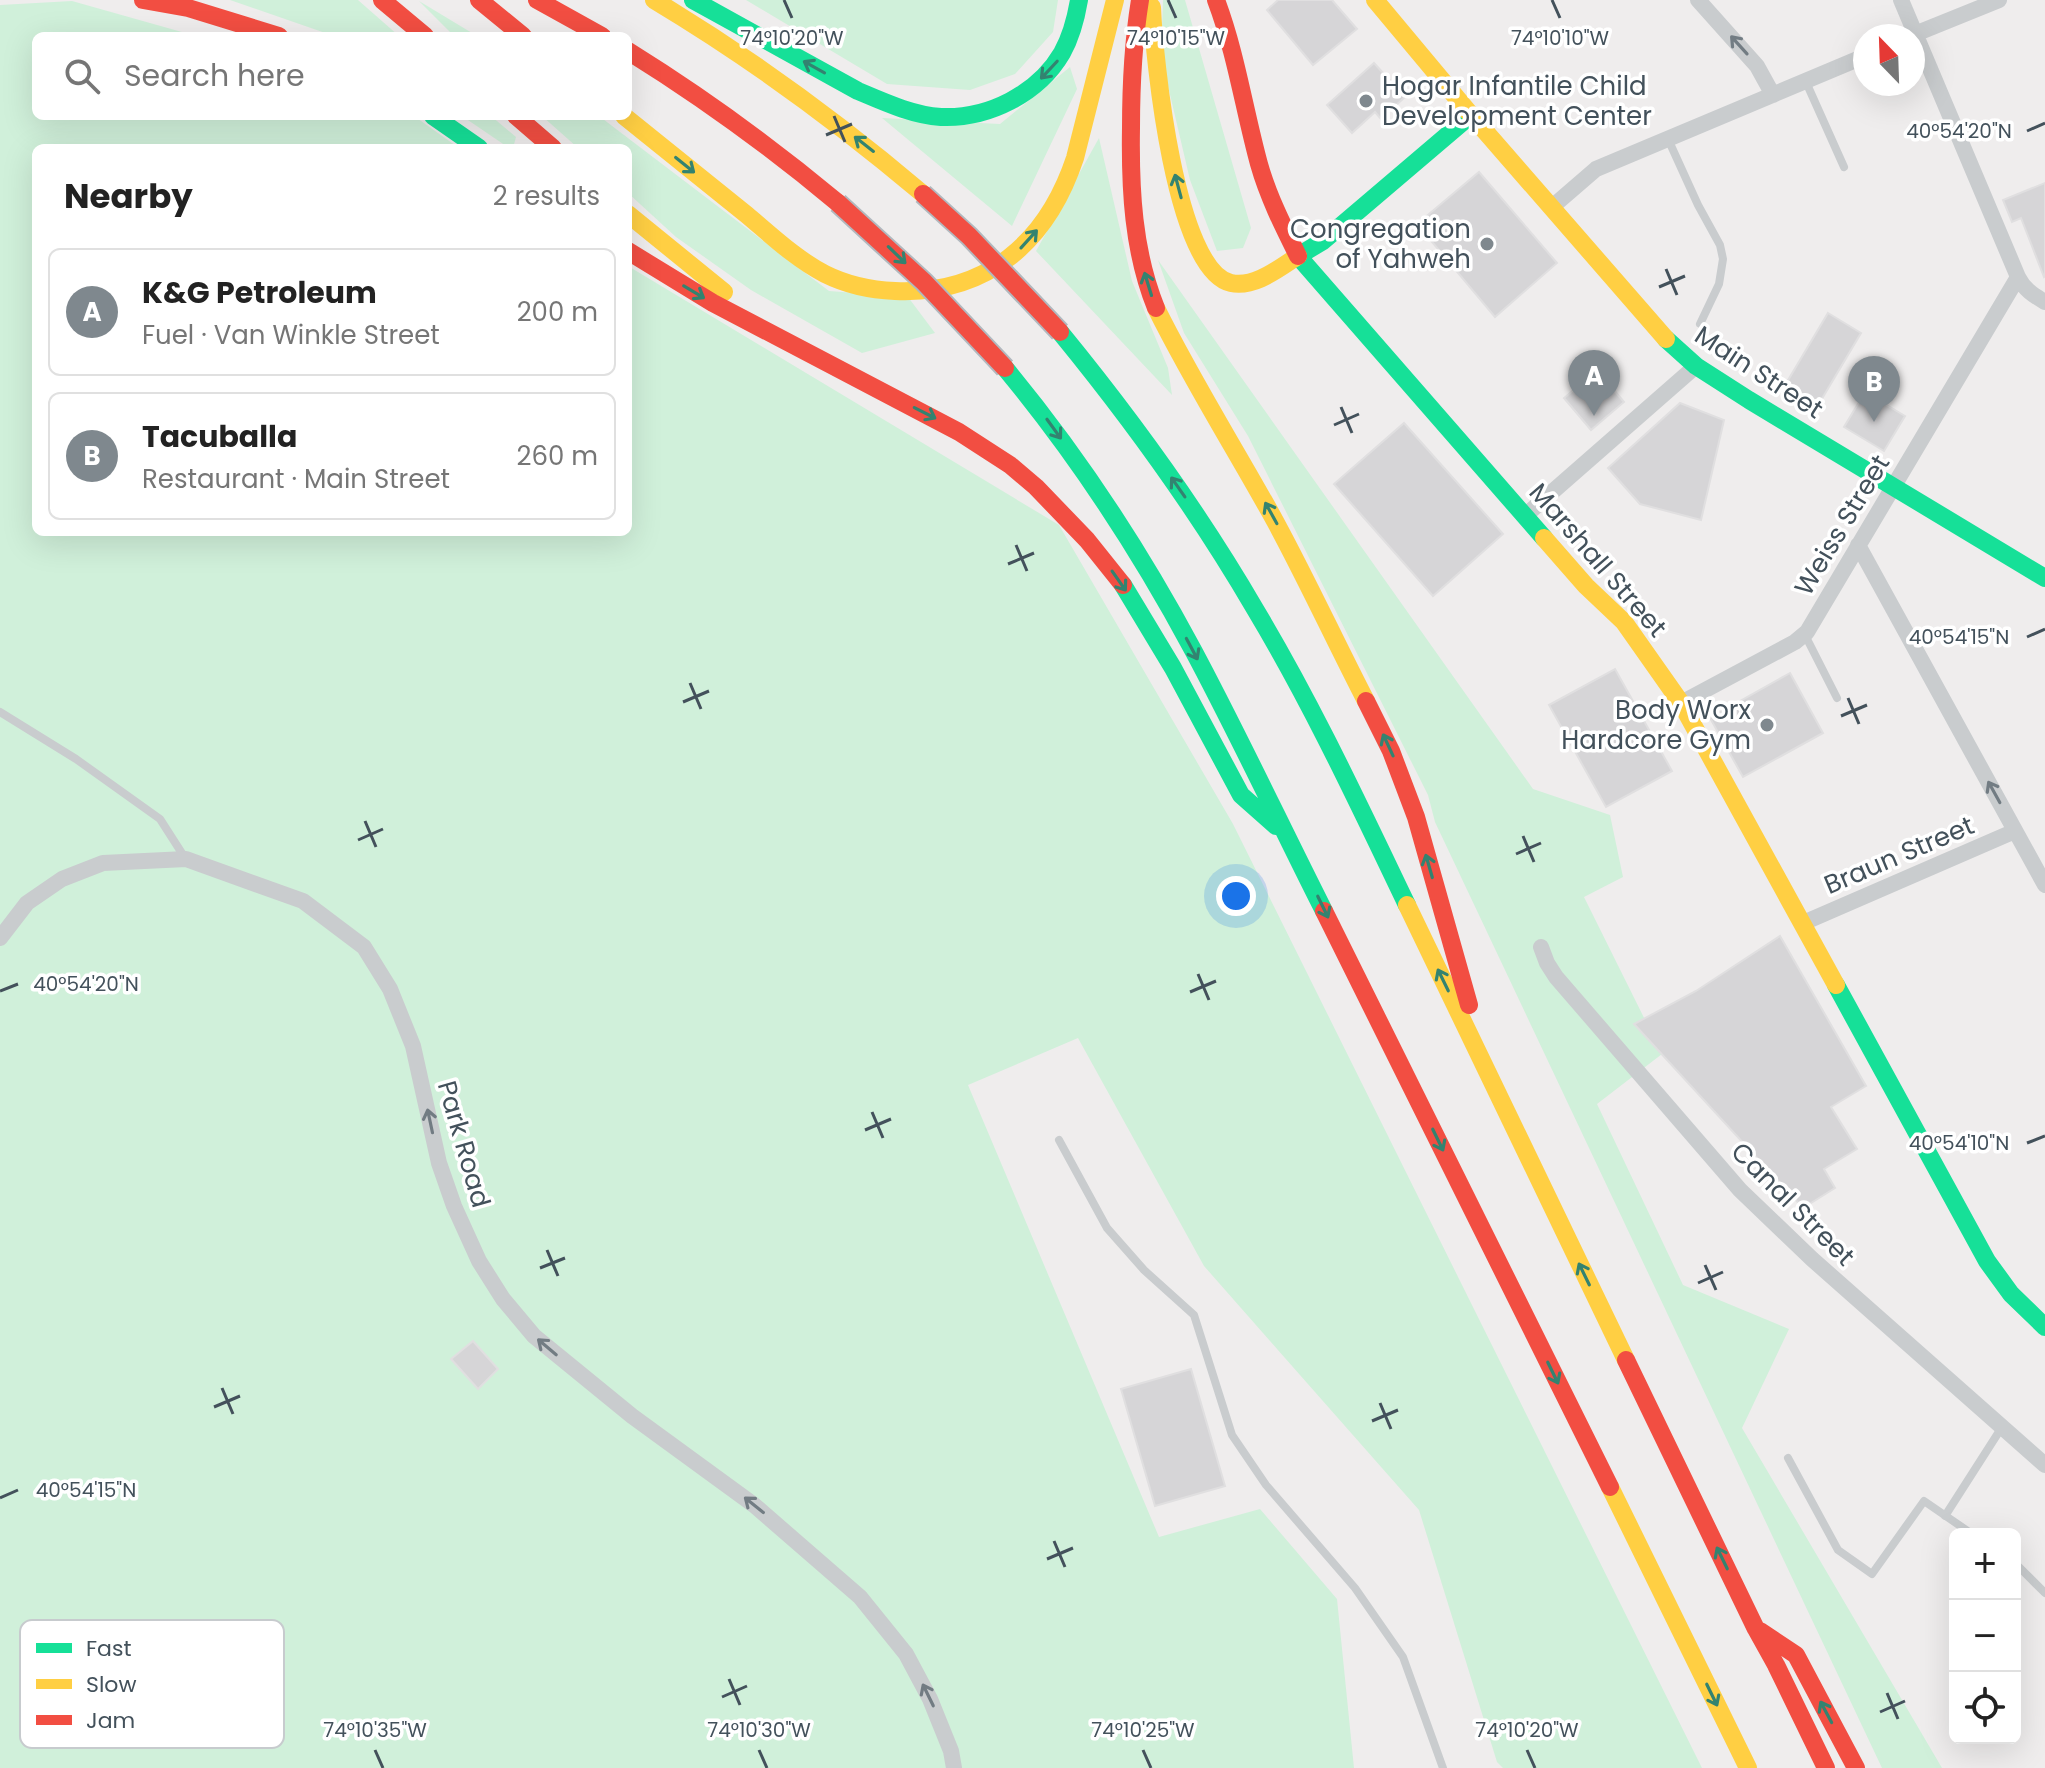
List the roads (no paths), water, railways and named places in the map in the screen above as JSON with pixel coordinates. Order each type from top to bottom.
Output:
[{"type":"main road","points":[[143,0],[188,8],[266,32]]},
{"type":"main road","points":[[382,0],[420,32]]},
{"type":"main road","points":[[479,0],[518,32]]},
{"type":"main road","points":[[537,0],[595,32]]},
{"type":"main road","points":[[654,0],[779,79],[923,194],[1017,285],[1060,332],[1143,436],[1184,496],[1257,613],[1323,735],[1826,1768]]},
{"type":"main road","points":[[693,0],[862,94],[906,112],[943,117],[991,110],[1035,85],[1062,56],[1073,29],[1079,0]]},
{"type":"main road","points":[[629,120],[799,257],[838,280],[907,292],[954,286],[979,278],[1018,251],[1044,221],[1064,188],[1080,142],[1115,0]]},
{"type":"main road","points":[[1140,0],[1131,77],[1130,183],[1137,242],[1151,295],[1182,362],[1277,525],[1391,751],[1416,817],[1489,1076]]},
{"type":"main road","points":[[1152,0],[1156,74],[1176,180],[1201,257],[1219,279],[1244,284],[1260,280],[1323,241],[1471,115]]},
{"type":"main road","name":"Marshall Street","points":[[1216,0],[1226,26],[1266,186],[1298,256],[1586,586],[1624,622],[1681,703],[1987,1261],[2011,1294],[2043,1321]]},
{"type":"main road","name":"Main Street","points":[[1375,0],[1648,321],[1696,366],[2045,578]]},
{"type":"main road","points":[[632,54],[725,114],[791,163],[881,240],[1005,368],[1047,419],[1125,533],[1193,650],[1288,837],[1748,1768]]},
{"type":"main road","points":[[439,120],[473,144]]},
{"type":"main road","points":[[521,120],[548,144]]},
{"type":"main road","points":[[632,217],[675,254],[769,324],[853,376]]},
{"type":"main road","points":[[632,253],[713,303],[933,417],[986,448],[1019,472],[1060,511],[1102,558],[1130,596],[1173,668],[1241,795],[1288,837]]},
{"type":"main road","points":[[1756,1629],[1796,1655],[1856,1768]]},
{"type":"street","points":[[1698,0],[1757,66],[1773,95]]},
{"type":"street","points":[[1901,0],[1909,24]]},
{"type":"street","points":[[1925,30],[1999,0]]},
{"type":"street","points":[[1552,207],[1596,169],[1853,61]]},
{"type":"street","points":[[1925,65],[2022,285],[2045,302]]},
{"type":"street","name":"Weiss Street","points":[[1681,703],[1795,642],[1804,634],[2018,277]]},
{"type":"street","points":[[1526,515],[1696,366]]},
{"type":"street","points":[[1858,545],[2045,885]]},
{"type":"street","name":"Braun Street","points":[[1803,923],[2015,831]]},
{"type":"street","name":"Park Road","points":[[0,938],[27,903],[62,879],[103,863],[186,859],[303,901],[364,947],[390,989],[413,1046],[439,1163],[454,1206],[479,1261],[503,1299],[534,1336],[632,1416],[754,1505],[860,1597],[906,1654],[930,1699],[951,1751],[954,1768]]},
{"type":"street","name":"Canal Street","points":[[1541,947],[1556,977],[1740,1190],[1812,1259],[2045,1465]]},
{"type":"lane","points":[[1806,82],[1844,167]]},
{"type":"lane","points":[[1668,139],[1720,245],[1723,259],[1719,284],[1700,324]]},
{"type":"lane","points":[[1804,634],[1837,698]]},
{"type":"lane","points":[[0,712],[76,759],[160,819],[186,859]]},
{"type":"lane","points":[[1059,1140],[1107,1228],[1144,1270],[1194,1315],[1232,1435],[1266,1485],[1355,1588],[1403,1657],[1443,1768]]},
{"type":"lane","points":[[1945,1516],[2002,1427]]},
{"type":"lane","points":[[1788,1458],[1838,1550],[1872,1574],[1924,1501],[1963,1528]]},
{"type":"lane","points":[[2021,1569],[2045,1593]]},
{"type":"place","name":"Hogar Infantile Child Development Center","points":[[1366,101]]},
{"type":"place","name":"Congregation of Yahweh","points":[[1487,244]]},
{"type":"place","name":"K&G Petroleum","points":[[1594,416]]},
{"type":"place","name":"Tacuballa","points":[[1874,422]]},
{"type":"place","name":"Body Worx Hardcore Gym","points":[[1767,725]]}]
